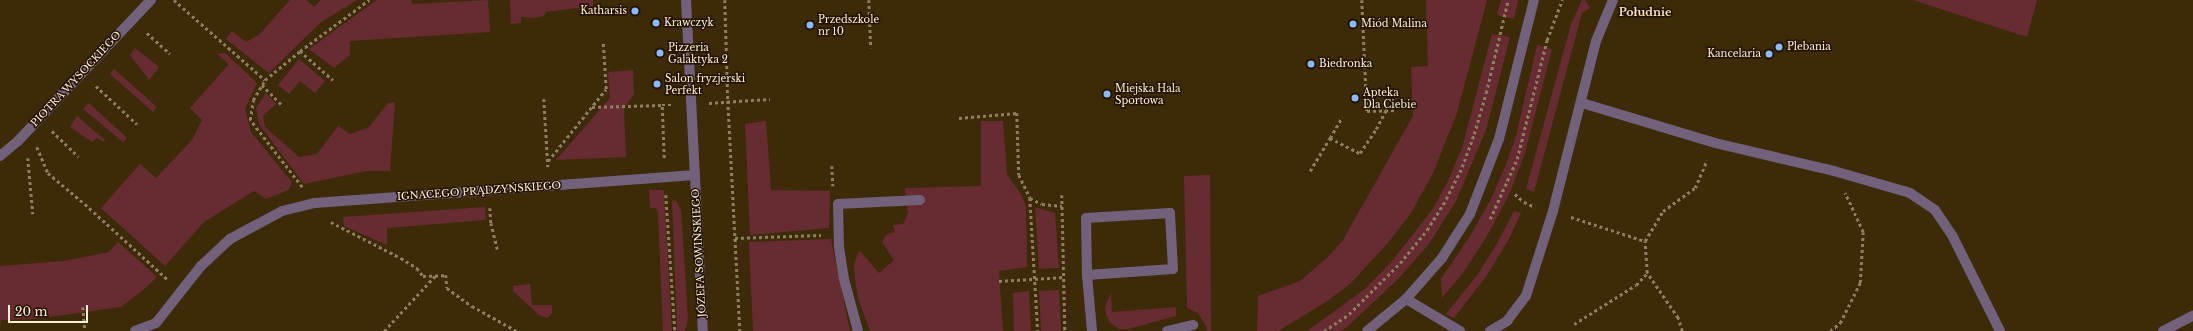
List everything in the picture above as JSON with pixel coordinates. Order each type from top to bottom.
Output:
[{"type":"street","name":"PIOTRA WYSOCKIEGO","points":[[0,156],[18,141],[151,0]]},
{"type":"street","points":[[686,0],[695,176]]},
{"type":"street","points":[[1367,331],[1406,299],[1442,258],[1470,214],[1499,139],[1534,0]]},
{"type":"street","points":[[1490,331],[1507,321],[1526,296],[1553,211],[1582,103],[1596,41],[1613,0]]},
{"type":"street","points":[[1582,103],[1715,143],[1834,171],[1910,194],[1935,210],[1954,237],[2000,331]]},
{"type":"street","name":"IGNACEGO PRĄDZYŃSKIEGO","points":[[135,331],[156,322],[201,266],[230,239],[282,211],[315,203],[695,176]]},
{"type":"street","name":"JÓZEFA SOWIŃSKIEGO","points":[[695,176],[703,331]]},
{"type":"street","points":[[858,331],[844,279],[839,234],[838,204],[920,200]]},
{"type":"street","points":[[1087,275],[1174,269],[1170,213],[1086,218],[1087,275],[1092,331]]},
{"type":"street","points":[[1406,299],[1460,331]]},
{"type":"street","points":[[2163,331],[2193,316]]},
{"type":"street","points":[[1168,331],[1193,325]]},
{"type":"path","points":[[174,0],[265,80]]},
{"type":"path","points":[[369,0],[300,51],[265,80],[253,100],[250,120],[332,224],[401,258],[417,268],[423,276],[446,275],[447,288],[472,306],[517,331]]},
{"type":"path","points":[[725,0],[728,101],[740,331]]},
{"type":"path","points":[[869,0],[871,48]]},
{"type":"path","points":[[1362,0],[1366,111],[1397,110]]},
{"type":"path","points":[[1324,331],[1349,314],[1400,263],[1427,230],[1446,200],[1462,167],[1474,134],[1486,93],[1508,0]]},
{"type":"path","points":[[145,31],[170,54]]},
{"type":"path","points":[[548,161],[606,89],[603,43]]},
{"type":"path","points":[[300,51],[333,80]]},
{"type":"path","points":[[91,81],[137,124]]},
{"type":"path","points":[[262,85],[282,104]]},
{"type":"path","points":[[544,99],[549,186]]},
{"type":"path","points":[[728,101],[770,100]]},
{"type":"path","points":[[592,107],[662,105]]},
{"type":"path","points":[[1330,138],[1360,153],[1376,129],[1386,110]]},
{"type":"path","points":[[959,118],[1017,113],[1019,175],[1030,198],[1038,331]]},
{"type":"path","points":[[1310,171],[1342,117]]},
{"type":"path","points":[[49,128],[79,157]]},
{"type":"path","points":[[36,143],[48,173],[85,204],[180,291]]},
{"type":"path","points":[[1682,331],[1678,318],[1647,273],[1645,241],[1663,211],[1695,188],[1715,143]]},
{"type":"path","points":[[28,153],[34,214]]},
{"type":"path","points":[[1830,331],[1840,323],[1860,283],[1863,232],[1834,171]]},
{"type":"path","points":[[1515,194],[1531,206]]},
{"type":"path","points":[[1062,195],[1065,331]]},
{"type":"path","points":[[1030,198],[1042,204],[1062,206]]},
{"type":"path","points":[[1568,216],[1645,241]]},
{"type":"path","points":[[491,223],[498,252]]},
{"type":"path","points":[[735,238],[839,234]]},
{"type":"path","points":[[1574,324],[1636,286],[1647,273]]},
{"type":"path","points":[[1000,281],[1087,275]]},
{"type":"path","points":[[384,331],[435,276]]},
{"type":"path","points":[[83,307],[84,331]]},
{"type":"shaded area","points":[[290,0],[306,0],[314,7],[321,0],[357,0],[320,23],[269,73],[226,39],[232,31],[246,42],[259,35]]},
{"type":"shaded area","points":[[377,0],[411,0],[412,4],[488,0],[490,32],[350,41],[350,55],[334,68],[309,49]]},
{"type":"shaded area","points":[[510,0],[593,0],[593,6],[546,12],[544,16],[534,18],[521,17],[521,23],[511,24]]},
{"type":"shaded area","points":[[1426,0],[1487,0],[1457,113],[1433,173],[1411,213],[1387,244],[1351,283],[1326,302],[1278,331],[1257,331],[1258,296],[1300,281],[1329,256],[1343,240],[1413,116],[1411,67],[1428,66]]},
{"type":"shaded area","points":[[1501,0],[1518,0],[1514,19],[1497,15]]},
{"type":"shaded area","points":[[1582,0],[1585,0],[1590,8],[1582,13],[1534,192],[1526,189],[1571,24]]},
{"type":"shaded area","points":[[1913,0],[2037,0],[2027,37]]},
{"type":"shaded area","points":[[1492,34],[1510,37],[1486,130],[1456,201],[1429,244],[1399,278],[1348,326],[1341,331],[1307,331],[1365,289],[1392,261],[1432,210],[1447,183],[1462,148]]},
{"type":"shaded area","points":[[1537,45],[1552,49],[1525,153],[1509,195],[1487,236],[1463,273],[1442,298],[1441,279],[1470,236],[1491,199],[1505,167],[1516,136]]},
{"type":"shaded area","points":[[135,48],[159,67],[149,80],[130,55]]},
{"type":"shaded area","points":[[225,53],[257,83],[245,109],[251,132],[291,181],[291,185],[288,190],[266,199],[254,191],[204,222],[165,266],[101,208],[140,164],[156,178],[192,140],[202,120],[190,108],[229,64],[217,54]]},
{"type":"shaded area","points":[[299,59],[325,81],[315,93],[300,81],[289,94],[278,85]]},
{"type":"shaded area","points":[[114,69],[157,107],[153,112],[110,74]]},
{"type":"shaded area","points":[[633,70],[634,94],[624,108],[626,157],[556,160],[610,98],[608,72]]},
{"type":"shaded area","points":[[266,93],[276,104],[263,116],[265,127],[299,157],[317,154],[338,126],[350,134],[368,128],[388,103],[395,102],[390,171],[366,171],[304,184],[259,124],[256,108]]},
{"type":"shaded area","points":[[89,103],[127,138],[123,142],[83,109]]},
{"type":"shaded area","points":[[77,116],[105,140],[104,142],[97,138],[92,142],[70,127]]},
{"type":"shaded area","points":[[766,121],[771,190],[830,191],[829,228],[750,235],[745,124]]},
{"type":"shaded area","points":[[981,121],[1003,121],[1007,174],[1022,196],[1026,207],[1027,267],[999,271],[1003,331],[870,331],[858,298],[854,264],[857,256],[860,251],[879,273],[894,260],[882,242],[886,235],[895,232],[893,225],[903,224],[908,213],[905,188],[981,186]]},
{"type":"shaded area","points":[[1210,175],[1211,331],[1207,331],[1206,326],[1198,313],[1187,308],[1184,176]]},
{"type":"shaded area","points":[[649,190],[663,190],[664,192],[672,331],[663,331],[658,213],[656,208],[650,208]]},
{"type":"shaded area","points":[[672,200],[676,201],[681,210],[688,319],[685,331],[677,331]]},
{"type":"shaded area","points":[[485,207],[486,220],[387,228],[387,245],[344,226],[343,217]]},
{"type":"shaded area","points":[[1035,207],[1055,213],[1059,268],[1039,269]]},
{"type":"shaded area","points":[[1514,211],[1521,213],[1509,239],[1487,275],[1454,318],[1446,314],[1478,274],[1496,245]]},
{"type":"shaded area","points":[[831,239],[850,331],[753,331],[749,242]]},
{"type":"shaded area","points":[[118,242],[157,277],[121,307],[35,319],[1,320],[0,331],[0,266],[64,261],[109,252]]},
{"type":"shaded area","points":[[530,284],[532,305],[552,305],[552,313],[550,316],[546,318],[539,315],[513,291],[513,286]]},
{"type":"shaded area","points":[[1059,290],[1061,331],[1041,331],[1039,291]]},
{"type":"shaded area","points":[[1029,291],[1031,331],[1014,331],[1013,293]]},
{"type":"shaded area","points":[[1111,292],[1112,312],[1176,307],[1176,316],[1128,329],[1119,329],[1110,323],[1106,314],[1105,307]]},
{"type":"place","name":"Katharsis","points":[[635,11]]},
{"type":"place","name":"Krawczyk","points":[[656,23]]},
{"type":"place","name":"Miód Malina","points":[[1353,24]]},
{"type":"place","name":"Przedszkole nr 10","points":[[810,25]]},
{"type":"place","name":"Plebania","points":[[1779,47]]},
{"type":"place","name":"Pizzeria Galaktyka 2","points":[[660,53]]},
{"type":"place","name":"Kancelaria","points":[[1769,54]]},
{"type":"place","name":"Biedronka","points":[[1311,64]]},
{"type":"place","name":"Salon fryzjerski Perfekt","points":[[657,84]]},
{"type":"place","name":"Miejska Hala Sportowa","points":[[1107,94]]},
{"type":"place","name":"Apteka Dla Ciebie","points":[[1355,98]]},
{"type":"district","name":"Południe","points":[[1645,12]]}]
